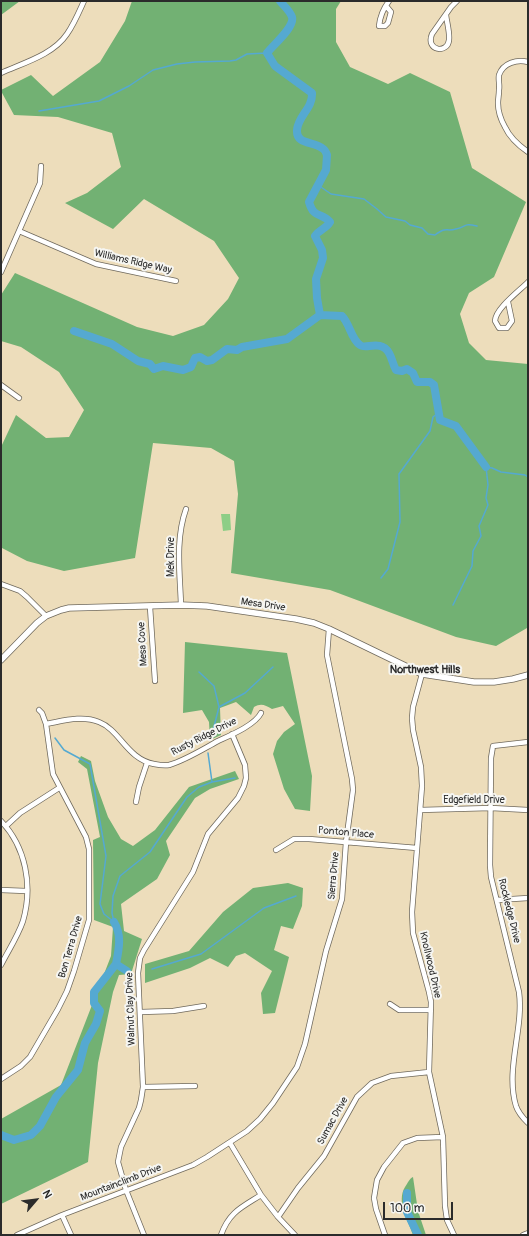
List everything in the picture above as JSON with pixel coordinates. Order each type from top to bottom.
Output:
[{"type":"street","points":[[1,73],[45,53],[59,44],[67,35],[84,1]]},
{"type":"street","points":[[386,6],[389,1]]},
{"type":"street","points":[[446,15],[450,40],[446,47],[437,49],[433,47],[430,39],[451,7],[457,1]]},
{"type":"street","points":[[528,62],[518,61],[510,63],[501,70],[499,76],[500,91],[498,103],[508,133],[517,144],[528,152]]},
{"type":"street","points":[[1,272],[40,183],[41,166]]},
{"type":"street","name":"Williams Ridge Way","points":[[19,231],[96,264],[176,282]]},
{"type":"street","points":[[508,302],[512,321],[507,328],[499,328],[496,325],[495,317],[497,312],[528,282]]},
{"type":"street","points":[[1,386],[19,398]]},
{"type":"street","name":"Mek Drive","points":[[181,605],[180,536],[186,509]]},
{"type":"street","points":[[1,584],[20,592],[46,616]]},
{"type":"street","name":"Mesa Drive","points":[[1,660],[37,623],[46,616],[60,610],[70,608],[181,605],[207,606],[267,614],[314,623],[422,674],[449,679],[480,682],[500,681],[528,675]]},
{"type":"street","name":"Mesa Cove","points":[[150,606],[154,681]]},
{"type":"street","name":"Sierra Drive","points":[[230,1143],[247,1131],[260,1119],[273,1103],[297,1067],[305,1044],[326,951],[342,899],[346,842],[353,790],[327,655],[326,647],[329,629]]},
{"type":"street","name":"Knollwood Drive","points":[[422,674],[413,708],[412,718],[413,730],[421,766],[422,786],[412,912],[413,934],[429,992],[429,1072],[443,1137],[445,1206],[447,1220],[454,1235]]},
{"type":"street","name":"Bon Terra Drive","points":[[1,1079],[21,1066],[30,1057],[58,1008],[74,971],[89,920],[89,849],[86,837],[52,774],[46,724],[42,713],[39,710]]},
{"type":"street","name":"Rusty Ridge Drive","points":[[147,763],[168,765],[181,760],[258,720],[261,713]]},
{"type":"street","points":[[46,724],[81,718],[91,719],[109,728],[135,755],[147,763],[136,802]]},
{"type":"street","name":"Walnut Clay Drive","points":[[144,1235],[126,1190],[118,1162],[128,1131],[139,1108],[143,1087],[141,1012],[138,973],[140,958],[193,872],[208,834],[238,798],[244,786],[246,778],[245,765],[232,734]]},
{"type":"street","name":"Rockledge Drive","points":[[528,742],[493,746],[491,758],[490,808],[491,877],[516,977],[520,1005],[515,1045],[513,1088],[516,1106],[522,1117],[528,1123]]},
{"type":"street","points":[[6,826],[20,813],[59,788]]},
{"type":"street","name":"Edgefield Drive","points":[[420,810],[490,808],[528,810]]},
{"type":"street","points":[[1,821],[15,838],[22,853],[26,870],[26,891],[23,920],[1,965]]},
{"type":"street","name":"Ponton Place","points":[[276,850],[294,839],[416,848]]},
{"type":"street","points":[[1,890],[26,891]]},
{"type":"street","points":[[497,900],[528,898]]},
{"type":"street","points":[[390,1004],[399,1010],[430,1010]]},
{"type":"street","points":[[141,1012],[173,1011],[204,1006]]},
{"type":"street","name":"Sumac Drive","points":[[278,1216],[324,1156],[357,1097],[372,1083],[391,1076],[429,1072]]},
{"type":"street","points":[[143,1087],[195,1086]]},
{"type":"street","points":[[385,1235],[376,1209],[374,1198],[378,1180],[384,1167],[403,1143],[417,1138],[443,1137]]},
{"type":"street","points":[[230,1143],[261,1195],[295,1235]]},
{"type":"street","name":"Mountainclimb Drive","points":[[17,1235],[62,1215],[193,1165],[230,1143]]},
{"type":"street","points":[[221,1235],[229,1218],[261,1195]]},
{"type":"street","points":[[62,1215],[72,1235]]},
{"type":"street","points":[[523,1235],[528,1233]]},
{"type":"green space","points":[[1,1],[20,1],[1,15]]},
{"type":"green space","points":[[132,1],[341,1],[336,9],[336,42],[350,67],[388,84],[410,73],[450,92],[472,168],[526,202],[494,277],[469,293],[460,314],[469,343],[486,360],[528,364],[527,628],[496,646],[456,637],[330,590],[231,573],[238,494],[234,461],[211,448],[153,443],[135,558],[64,571],[27,561],[2,548],[1,447],[16,415],[46,438],[69,437],[84,410],[59,372],[21,347],[1,341],[1,295],[15,273],[137,327],[173,336],[204,325],[228,299],[239,278],[214,241],[144,199],[113,229],[65,203],[87,193],[121,167],[112,133],[58,117],[14,115],[1,91],[31,75],[53,96],[100,62],[125,21]]},
{"type":"green space","points":[[221,514],[230,514],[231,530],[223,531]]},
{"type":"green space","points":[[185,642],[287,653],[312,776],[310,811],[295,809],[284,789],[273,754],[277,741],[284,732],[295,724],[283,706],[272,709],[259,705],[254,707],[251,715],[236,702],[220,708],[221,735],[210,740],[209,722],[202,710],[183,713]]},
{"type":"green space","points":[[81,756],[91,761],[95,781],[108,817],[121,839],[133,846],[155,830],[189,787],[235,771],[239,779],[210,789],[195,798],[166,841],[170,855],[157,879],[121,904],[124,931],[142,939],[131,974],[119,975],[113,992],[98,1063],[88,1162],[1,1204],[1,1119],[61,1085],[111,956],[113,927],[94,920],[93,840],[100,837],[87,769],[78,762]]},
{"type":"green space","points":[[288,883],[303,888],[302,906],[293,929],[281,926],[274,950],[289,957],[275,1013],[263,1014],[261,993],[272,971],[245,953],[236,956],[228,967],[210,958],[190,968],[145,983],[145,964],[189,951],[223,912],[253,888]]},
{"type":"green space","points":[[413,1177],[418,1211],[426,1235],[413,1235],[402,1205],[405,1187]]},
{"type":"waterway","points":[[280,1],[290,13],[292,21],[287,31],[267,53],[275,66],[312,93],[312,98],[308,108],[298,125],[297,135],[302,140],[323,148],[327,155],[326,170],[309,202],[315,213],[324,217],[330,222],[315,236],[322,250],[323,258],[316,279],[320,315],[342,316],[360,345],[378,346],[386,349],[396,370],[402,371],[407,369],[413,373],[417,382],[430,382],[434,385],[440,420],[456,426],[486,467]]},
{"type":"waterway","points":[[39,111],[99,101],[129,86],[153,70],[177,64],[230,61],[236,60],[247,54],[267,53]]},
{"type":"waterway","points":[[318,185],[331,194],[364,199],[386,217],[405,221],[410,225],[422,228],[428,234],[435,235],[444,230],[452,230],[467,225],[477,226]]},
{"type":"waterway","points":[[74,331],[112,344],[138,361],[150,364],[154,369],[163,366],[183,370],[191,367],[195,358],[200,357],[207,361],[212,360],[227,349],[237,350],[242,347],[287,339],[320,315]]},
{"type":"waterway","points":[[381,578],[388,569],[400,522],[399,474],[430,431],[433,417],[439,412]]},
{"type":"waterway","points":[[453,605],[472,566],[473,551],[481,536],[479,526],[488,505],[486,498],[488,485],[486,467],[501,472],[525,475],[528,477]]},
{"type":"waterway","points":[[211,738],[219,707],[245,693],[273,667]]},
{"type":"waterway","points":[[199,672],[214,686],[219,707]]},
{"type":"waterway","points":[[55,738],[64,750],[90,764],[106,856],[100,904],[104,914],[114,922]]},
{"type":"waterway","points":[[114,922],[112,913],[113,896],[120,876],[150,852],[187,797],[199,787],[212,782],[208,753]]},
{"type":"waterway","points":[[212,782],[235,778]]},
{"type":"waterway","points":[[152,969],[201,954],[264,908],[296,896]]},
{"type":"waterway","points":[[114,922],[117,927],[119,937],[119,948],[116,964]]},
{"type":"waterway","points":[[1,1135],[14,1140],[31,1135],[40,1126],[56,1097],[78,1070],[85,1043],[96,1024],[100,1011],[94,1003],[94,992],[116,964],[127,971]]},
{"type":"waterway","points":[[407,1193],[407,1212],[418,1235]]},
{"type":"district","name":"Northwest Hills","points":[[425,670]]}]
